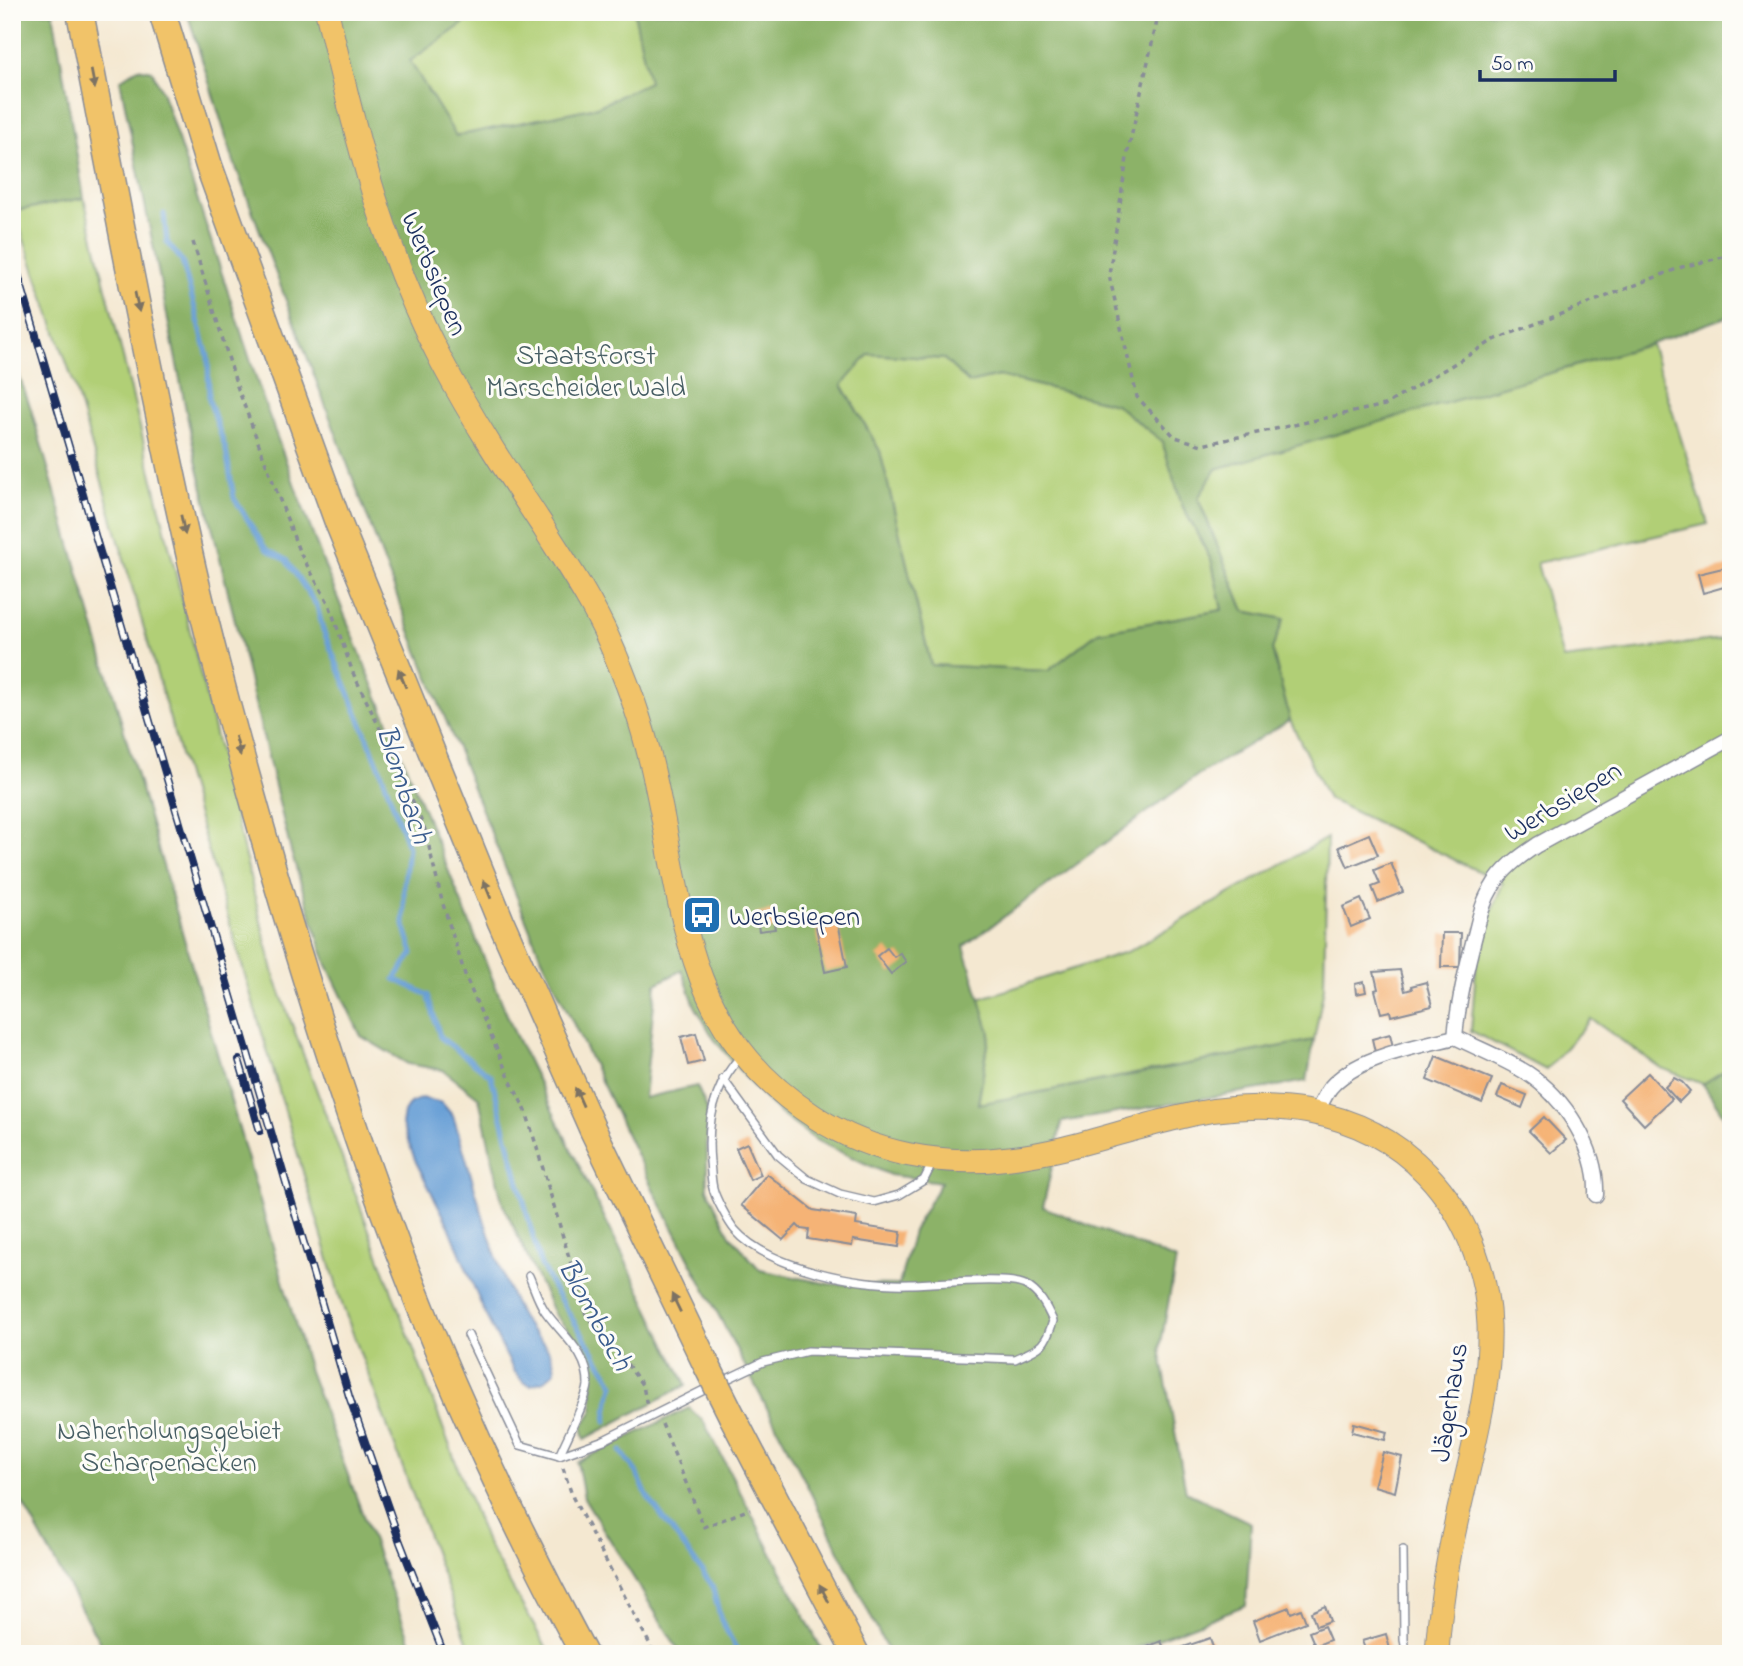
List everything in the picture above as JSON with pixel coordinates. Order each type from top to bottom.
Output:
[{"type":"highway","points":[[80,12],[188,550],[239,751],[305,980],[384,1214],[465,1413],[584,1654]]},
{"type":"highway","points":[[162,12],[209,166],[338,522],[501,922],[592,1128],[706,1364],[856,1654]]},
{"type":"main road","name":"Werbsiepen","points":[[327,12],[371,192],[397,263],[442,362],[479,428],[576,577],[606,633],[643,728],[687,939],[711,1002],[744,1053],[777,1089],[834,1128],[883,1148],[935,1159],[968,1161],[1017,1158],[1175,1118],[1228,1109],[1267,1107],[1317,1112]]},
{"type":"main road","name":"Jägerhaus","points":[[1317,1112],[1349,1121],[1367,1130],[1418,1165],[1441,1190],[1458,1215],[1472,1244],[1482,1276],[1489,1323],[1487,1373],[1448,1563],[1437,1654]]},
{"type":"street","name":"Werbsiepen","points":[[1455,1037],[1465,970],[1482,907],[1490,889],[1502,873],[1517,858],[1537,845],[1731,738]]},
{"type":"street","points":[[1317,1112],[1332,1086],[1361,1066],[1387,1055],[1455,1037],[1527,1073],[1546,1089],[1563,1108],[1590,1153],[1597,1195]]},
{"type":"lane","points":[[468,1335],[520,1445],[559,1456],[604,1440],[763,1362],[808,1351],[1015,1359],[1047,1340],[1053,1321],[1042,1298],[1023,1283],[870,1282],[785,1263],[759,1250],[735,1230],[713,1190],[709,1145],[711,1108],[723,1079],[744,1053]]},
{"type":"lane","points":[[723,1079],[778,1154],[807,1178],[840,1194],[874,1202],[899,1195],[924,1180],[935,1159]]},
{"type":"lane","points":[[529,1276],[544,1310],[574,1344],[583,1361],[588,1385],[559,1456]]},
{"type":"lane","points":[[1402,1550],[1406,1654]]},
{"type":"path","points":[[1159,12],[1128,151],[1109,275],[1137,397],[1175,437],[1202,445],[1385,405],[1494,340],[1682,267],[1731,255]]},
{"type":"path","points":[[193,242],[237,386],[299,551],[329,604],[353,673],[398,766],[425,830],[442,901],[466,978],[526,1111],[586,1315],[617,1350],[643,1386],[653,1415],[704,1527],[750,1509]]},
{"type":"path","points":[[559,1456],[572,1498],[655,1654]]},
{"type":"green space","points":[[12,12],[53,12],[84,198],[14,211],[12,206]]},
{"type":"green space","name":"Staatsforst Marscheider Wald","points":[[187,12],[480,12],[410,61],[456,136],[597,107],[649,82],[634,12],[1731,12],[1731,315],[1651,344],[1216,469],[1198,498],[1244,611],[1284,619],[1272,649],[1290,720],[1198,775],[964,946],[990,1033],[978,1104],[1314,1040],[1307,1081],[1062,1122],[1043,1207],[1176,1260],[1160,1349],[1186,1492],[1251,1523],[1246,1605],[1130,1650],[1126,1654],[889,1654],[805,1481],[655,1193],[539,952],[412,636],[234,162]],"holes":[[[869,354],[944,359],[969,383],[999,376],[1115,404],[1162,441],[1182,505],[1212,562],[1222,610],[1098,632],[1048,671],[931,665],[880,451],[842,385]],[[682,970],[695,1006],[714,1039],[780,1114],[817,1141],[890,1175],[941,1182],[913,1231],[899,1285],[829,1284],[760,1270],[730,1235],[707,1189],[707,1109],[697,1086],[644,1098],[656,984]]]},
{"type":"green space","points":[[480,12],[634,12],[650,82],[597,107],[456,136],[409,61]]},
{"type":"green space","points":[[138,68],[152,71],[162,91],[263,399],[323,562],[514,1032],[686,1385],[585,1439],[582,1427],[593,1410],[592,1367],[580,1343],[554,1314],[502,1202],[479,1098],[443,1070],[408,1064],[361,1036],[326,963],[291,852],[196,460],[120,80]]},
{"type":"green space","points":[[84,198],[275,979],[485,1540],[550,1654],[472,1654],[342,1304],[74,384],[14,211]]},
{"type":"green space","points":[[1651,344],[1708,524],[1537,563],[1563,659],[1731,638],[1731,1066],[1703,1084],[1661,1068],[1591,1019],[1546,1070],[1471,1031],[1478,943],[1503,883],[1328,799],[1290,720],[1272,649],[1284,619],[1244,611],[1198,498],[1215,469]]},
{"type":"green space","points":[[869,354],[944,359],[969,383],[999,376],[1116,404],[1162,441],[1182,505],[1212,562],[1222,610],[1098,632],[1048,671],[931,665],[880,451],[842,384]]},
{"type":"green space","name":"Naherholungsgebiet Scharpenacken","points":[[12,356],[31,409],[309,1371],[415,1654],[106,1654],[12,1484]]},
{"type":"green space","points":[[1327,838],[1324,987],[1314,1040],[978,1105],[990,1033],[979,999],[1129,951]]},
{"type":"green space","points":[[1731,1066],[1731,1127],[1703,1084]]},
{"type":"green space","points":[[689,1408],[704,1422],[824,1654],[681,1654],[584,1498],[577,1462]]},
{"type":"water","points":[[422,1098],[442,1103],[453,1116],[486,1227],[509,1292],[522,1318],[547,1348],[554,1362],[555,1371],[544,1381],[531,1385],[523,1382],[514,1371],[485,1314],[449,1226],[416,1162],[402,1125],[404,1112],[410,1103]]},
{"type":"building","points":[[1731,566],[1731,585],[1703,593],[1698,574]]},
{"type":"building","points":[[1369,834],[1378,855],[1348,867],[1339,847]]},
{"type":"building","points":[[1391,863],[1403,892],[1378,902],[1372,887],[1380,884],[1374,870]]},
{"type":"building","points":[[1361,899],[1370,919],[1351,927],[1343,907]]},
{"type":"building","points":[[772,911],[775,929],[759,931],[756,914]]},
{"type":"building","points":[[838,922],[847,967],[825,972],[816,927]]},
{"type":"building","points":[[1442,933],[1461,933],[1460,967],[1441,967]]},
{"type":"building","points":[[887,948],[894,957],[900,953],[906,962],[891,974],[877,956]]},
{"type":"building","points":[[1400,970],[1405,991],[1412,989],[1411,986],[1426,982],[1432,1006],[1391,1016],[1390,1011],[1381,1013],[1374,972]]},
{"type":"building","points":[[1364,982],[1366,992],[1356,994],[1355,984]]},
{"type":"building","points":[[696,1033],[704,1061],[688,1065],[681,1037]]},
{"type":"building","points":[[1390,1034],[1393,1047],[1375,1052],[1372,1039]]},
{"type":"building","points":[[1436,1056],[1492,1079],[1482,1103],[1427,1080]]},
{"type":"building","points":[[1648,1073],[1672,1099],[1644,1125],[1620,1099]]},
{"type":"building","points":[[1674,1078],[1690,1091],[1679,1102],[1665,1087]]},
{"type":"building","points":[[1502,1085],[1527,1095],[1522,1108],[1497,1097]]},
{"type":"building","points":[[1544,1117],[1566,1140],[1551,1153],[1529,1131]]},
{"type":"building","points":[[747,1143],[761,1175],[750,1180],[736,1148]]},
{"type":"building","points":[[767,1174],[813,1210],[857,1217],[856,1225],[901,1232],[899,1247],[853,1240],[852,1246],[808,1239],[809,1230],[801,1229],[797,1225],[783,1240],[741,1205]]},
{"type":"building","points":[[1354,1423],[1387,1432],[1385,1440],[1352,1432]]},
{"type":"building","points":[[1383,1452],[1402,1457],[1395,1492],[1374,1486]]},
{"type":"building","points":[[1325,1606],[1330,1621],[1316,1626],[1311,1612]]},
{"type":"building","points":[[1289,1607],[1291,1613],[1301,1609],[1306,1622],[1260,1640],[1253,1621]]},
{"type":"building","points":[[1324,1626],[1330,1640],[1315,1646],[1309,1632]]},
{"type":"building","points":[[1386,1634],[1390,1649],[1367,1654],[1362,1641]]},
{"type":"building","points":[[1210,1638],[1215,1654],[1166,1654],[1166,1653]]},
{"type":"building","points":[[1161,1641],[1164,1648],[1150,1654],[1147,1647]]},
{"type":"waterway","name":"Blombach","points":[[164,214],[167,242],[182,261],[208,357],[209,400],[226,450],[234,498],[266,549],[286,560],[317,606],[323,630],[380,768],[408,847],[404,925],[413,953],[395,979],[428,995],[440,1037],[491,1076],[540,1263],[554,1290],[614,1384],[606,1421]]},
{"type":"waterway","name":"Blombach","points":[[621,1451],[637,1473],[647,1496],[712,1585],[721,1620],[739,1654]]},
{"type":"railway","points":[[12,254],[349,1396],[400,1542],[444,1654]]},
{"type":"railway","points":[[239,1060],[260,1131]]},
{"type":"place","name":"Werbsiepen","points":[[702,915]]}]
